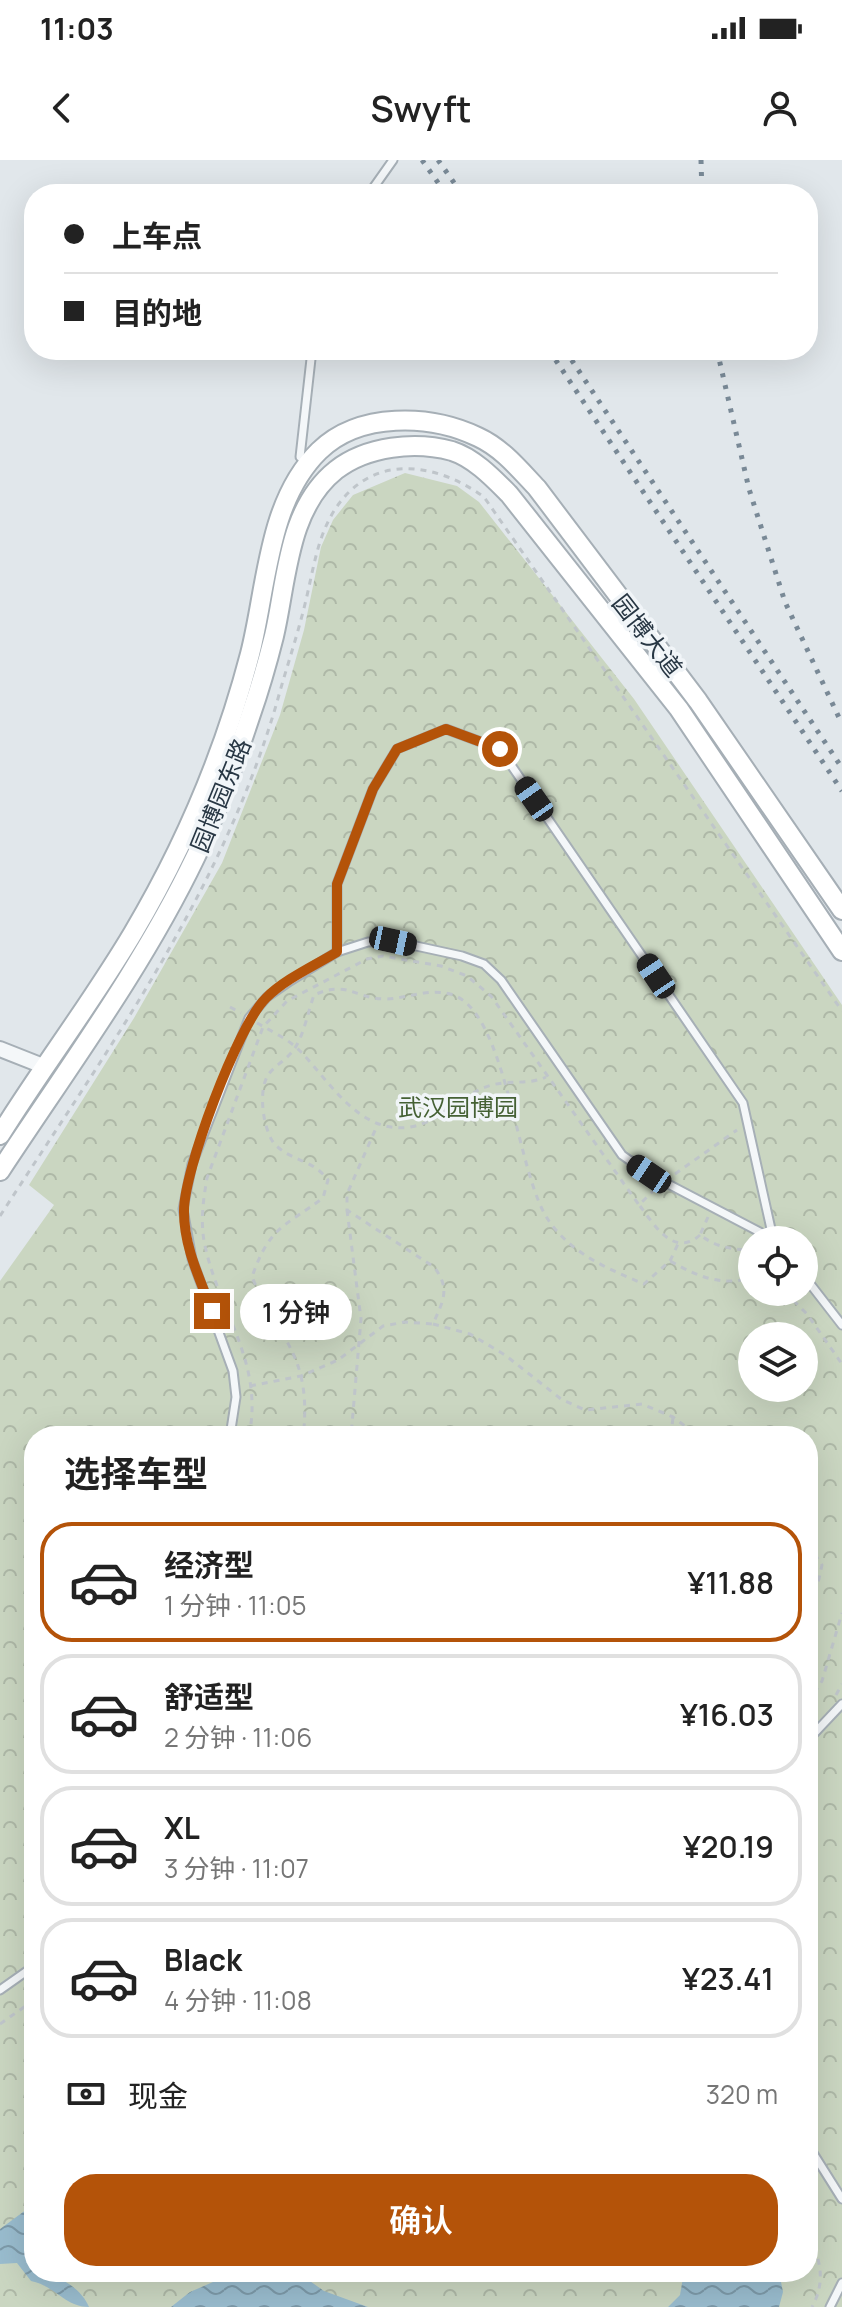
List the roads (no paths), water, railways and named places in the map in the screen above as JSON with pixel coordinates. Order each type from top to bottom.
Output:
[{"type":"main road","name":"园博园东路","points":[[0,1135],[134,931],[206,783],[250,654],[286,501],[298,473],[321,449],[358,428],[407,419]]},
{"type":"main road","name":"园博大道","points":[[407,419],[445,425],[480,437],[508,457],[537,488],[698,701],[842,910]]},
{"type":"main road","name":"园博园东路","points":[[0,1171],[121,986],[194,860],[227,787],[274,636],[291,546],[317,492],[336,470],[355,459],[384,448],[418,446]]},
{"type":"main road","name":"园博大道","points":[[418,446],[454,451],[487,471],[509,494],[679,709],[842,951]]},
{"type":"street","points":[[0,1049],[43,1066]]},
{"type":"lane","points":[[376,184],[393,160]]},
{"type":"lane","points":[[307,464],[300,457],[311,360]]},
{"type":"lane","points":[[337,952],[337,884],[373,789],[397,749],[446,729],[500,749],[743,1103],[771,1226]]},
{"type":"lane","points":[[231,1426],[234,1386],[222,1337],[192,1259],[183,1209],[192,1164],[249,1018],[267,997],[337,952],[368,942],[393,941],[484,964],[501,980],[622,1155],[662,1181],[749,1226]]},
{"type":"lane","points":[[818,1294],[842,1325]]},
{"type":"lane","points":[[818,1729],[842,1704]]},
{"type":"lane","points":[[0,1990],[24,1973]]},
{"type":"lane","points":[[818,2161],[842,2199]]},
{"type":"lane","points":[[830,2307],[842,2283]]},
{"type":"water","points":[[24,2211],[24,2272],[17,2263],[0,2264],[0,2229]]},
{"type":"water","points":[[35,2282],[66,2282],[80,2293],[89,2307],[73,2304]]},
{"type":"water","points":[[213,2282],[311,2282],[324,2291],[368,2307],[171,2307],[190,2292]]},
{"type":"water","points":[[682,2282],[781,2282],[783,2292],[779,2307],[668,2307],[680,2295]]},
{"type":"railway","points":[[422,160],[439,184]]},
{"type":"railway","points":[[438,160],[455,184]]},
{"type":"railway","points":[[701,160],[702,184]]},
{"type":"railway","points":[[556,360],[842,791]]},
{"type":"railway","points":[[572,360],[842,768]]},
{"type":"railway","points":[[719,360],[749,489],[785,602],[842,724]]},
{"type":"park label","name":"武汉园博园","points":[[458,1106]]}]
